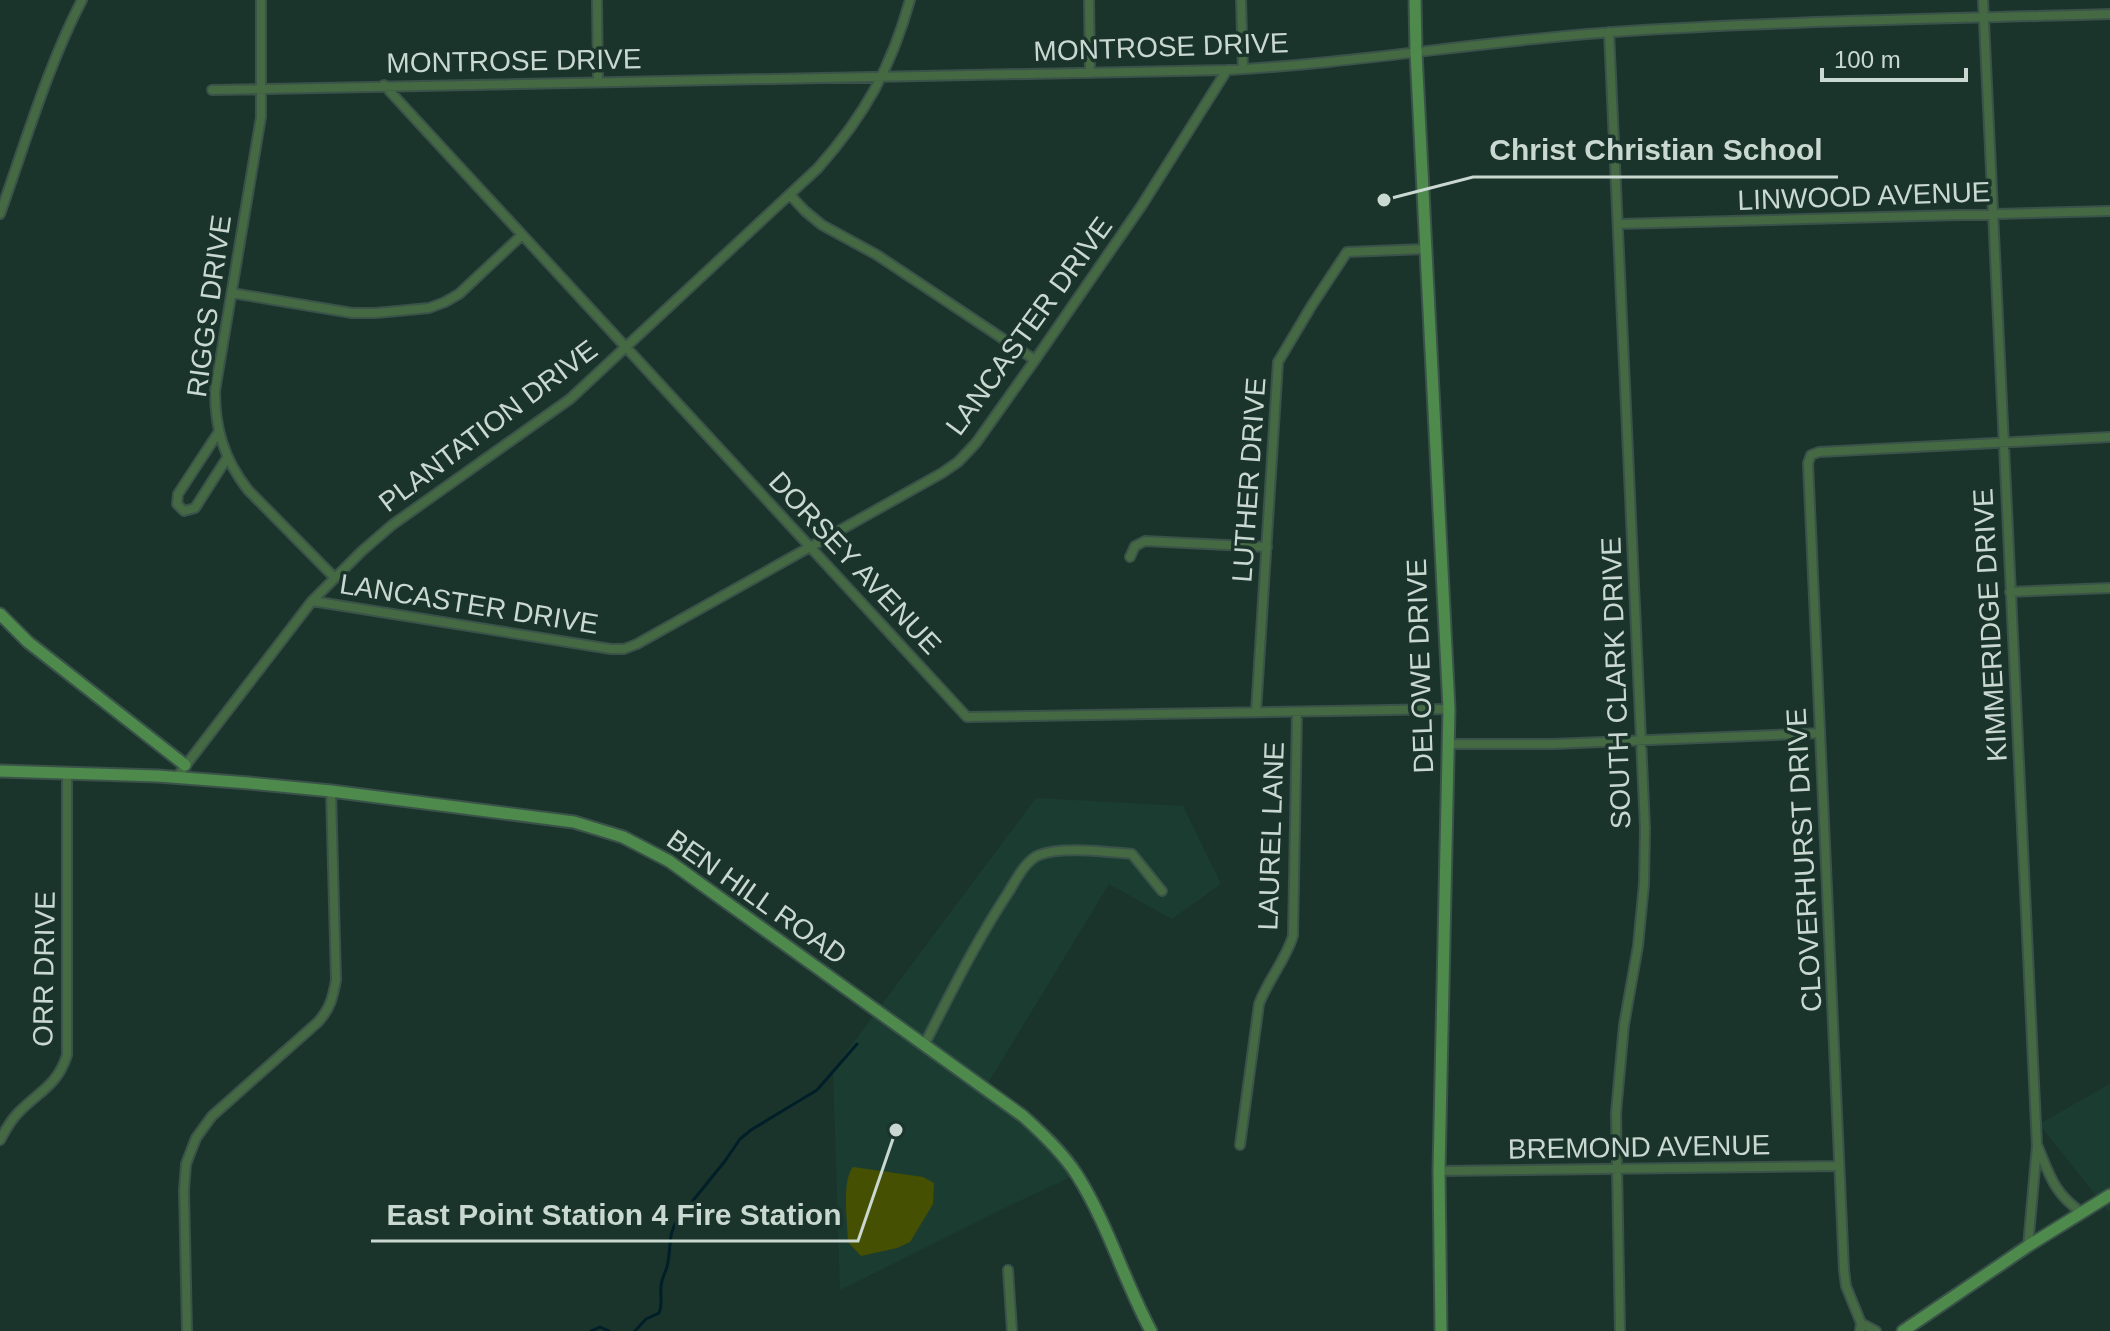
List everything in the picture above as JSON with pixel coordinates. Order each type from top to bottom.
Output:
[{"type":"street","points":[[0,214],[58,53],[82,0]]},
{"type":"street","name":"RIGGS DRIVE","points":[[261,0],[261,117],[215,391],[215,413],[227,458],[248,490],[334,577]]},
{"type":"street","points":[[597,0],[598,81]]},
{"type":"street","name":"PLANTATION DRIVE","points":[[176,778],[312,601],[334,577],[392,525],[570,399],[818,168],[843,140],[867,105],[899,38],[910,0]]},
{"type":"street","points":[[1089,0],[1090,73]]},
{"type":"street","points":[[1241,0],[1243,69]]},
{"type":"street","name":"DELOWE DRIVE","points":[[1415,0],[1449,709],[1439,1171],[1441,1331]]},
{"type":"street","name":"KIMMERIDGE DRIVE","points":[[1983,0],[2037,1146],[2028,1246]]},
{"type":"street","name":"MONTROSE DRIVE","points":[[212,90],[1227,70],[1609,32],[2110,14]]},
{"type":"street","name":"SOUTH CLARK DRIVE","points":[[1609,32],[1645,828],[1638,946],[1619,1065],[1616,1113],[1620,1331]]},
{"type":"street","name":"LANCASTER DRIVE","points":[[312,601],[624,649],[942,473],[976,443],[1035,360],[1142,205],[1227,70]]},
{"type":"street","name":"DORSEY AVENUE","points":[[384,85],[967,717],[1449,709]]},
{"type":"street","points":[[790,195],[822,225],[877,255],[1035,360]]},
{"type":"street","name":"LINWOOD AVENUE","points":[[1618,224],[2110,211]]},
{"type":"street","points":[[232,293],[352,313],[429,308],[459,294],[522,235]]},
{"type":"street","name":"LUTHER DRIVE","points":[[1256,712],[1278,362],[1347,252],[1425,249]]},
{"type":"street","points":[[218,433],[178,494],[177,504],[184,511],[195,508],[227,458]]},
{"type":"street","name":"CLOVERHURST DRIVE","points":[[1876,1331],[1860,1327],[1846,1286],[1808,463],[1811,455],[1819,452],[2110,437]]},
{"type":"street","points":[[1130,557],[1135,546],[1145,541],[1267,547]]},
{"type":"street","points":[[2010,592],[2110,588]]},
{"type":"street","points":[[0,614],[37,649],[185,765]]},
{"type":"street","name":"LAUREL LANE","points":[[1240,1145],[1259,1004],[1288,952],[1293,936],[1297,712]]},
{"type":"street","points":[[1449,744],[1553,744],[1820,733]]},
{"type":"street","name":"BEN HILL ROAD","points":[[0,771],[176,778],[331,791],[574,822],[623,837],[669,861],[1023,1116],[1045,1136],[1065,1159],[1090,1197],[1151,1330]]},
{"type":"street","name":"ORR DRIVE","points":[[0,1140],[17,1114],[56,1079],[67,1055],[67,773]]},
{"type":"street","points":[[187,1331],[184,1190],[186,1164],[196,1138],[212,1116],[318,1022],[332,1001],[336,980],[331,791]]},
{"type":"street","points":[[924,1045],[988,924],[1026,865],[1038,856],[1054,852],[1100,851],[1132,854],[1162,891]]},
{"type":"street","points":[[2037,1146],[2056,1189],[2067,1203],[2081,1212]]},
{"type":"street","name":"BREMOND AVENUE","points":[[1439,1171],[1839,1166]]},
{"type":"street","points":[[1903,1331],[2028,1246],[2110,1195]]},
{"type":"street","points":[[1008,1270],[1012,1331]]},
{"type":"shaded area","points":[[1036,798],[1183,806],[1221,884],[1172,919],[1109,884],[988,1083],[1035,1119],[1080,1173],[840,1290],[833,1070]]},
{"type":"shaded area","points":[[2110,1084],[2110,1213],[2039,1124]]},
{"type":"green space","points":[[853,1167],[923,1177],[934,1183],[933,1204],[910,1242],[861,1256],[848,1242],[846,1192]]},
{"type":"waterway","points":[[635,1331],[646,1319],[659,1313],[661,1284],[671,1235],[678,1219],[740,1139],[817,1090],[857,1044]]},
{"type":"waterway","points":[[591,1331],[600,1327],[609,1331]]},
{"type":"place","name":"Christ Christian School","points":[[1384,200]]},
{"type":"place","name":"East Point Station 4 Fire Station","points":[[896,1130]]}]
